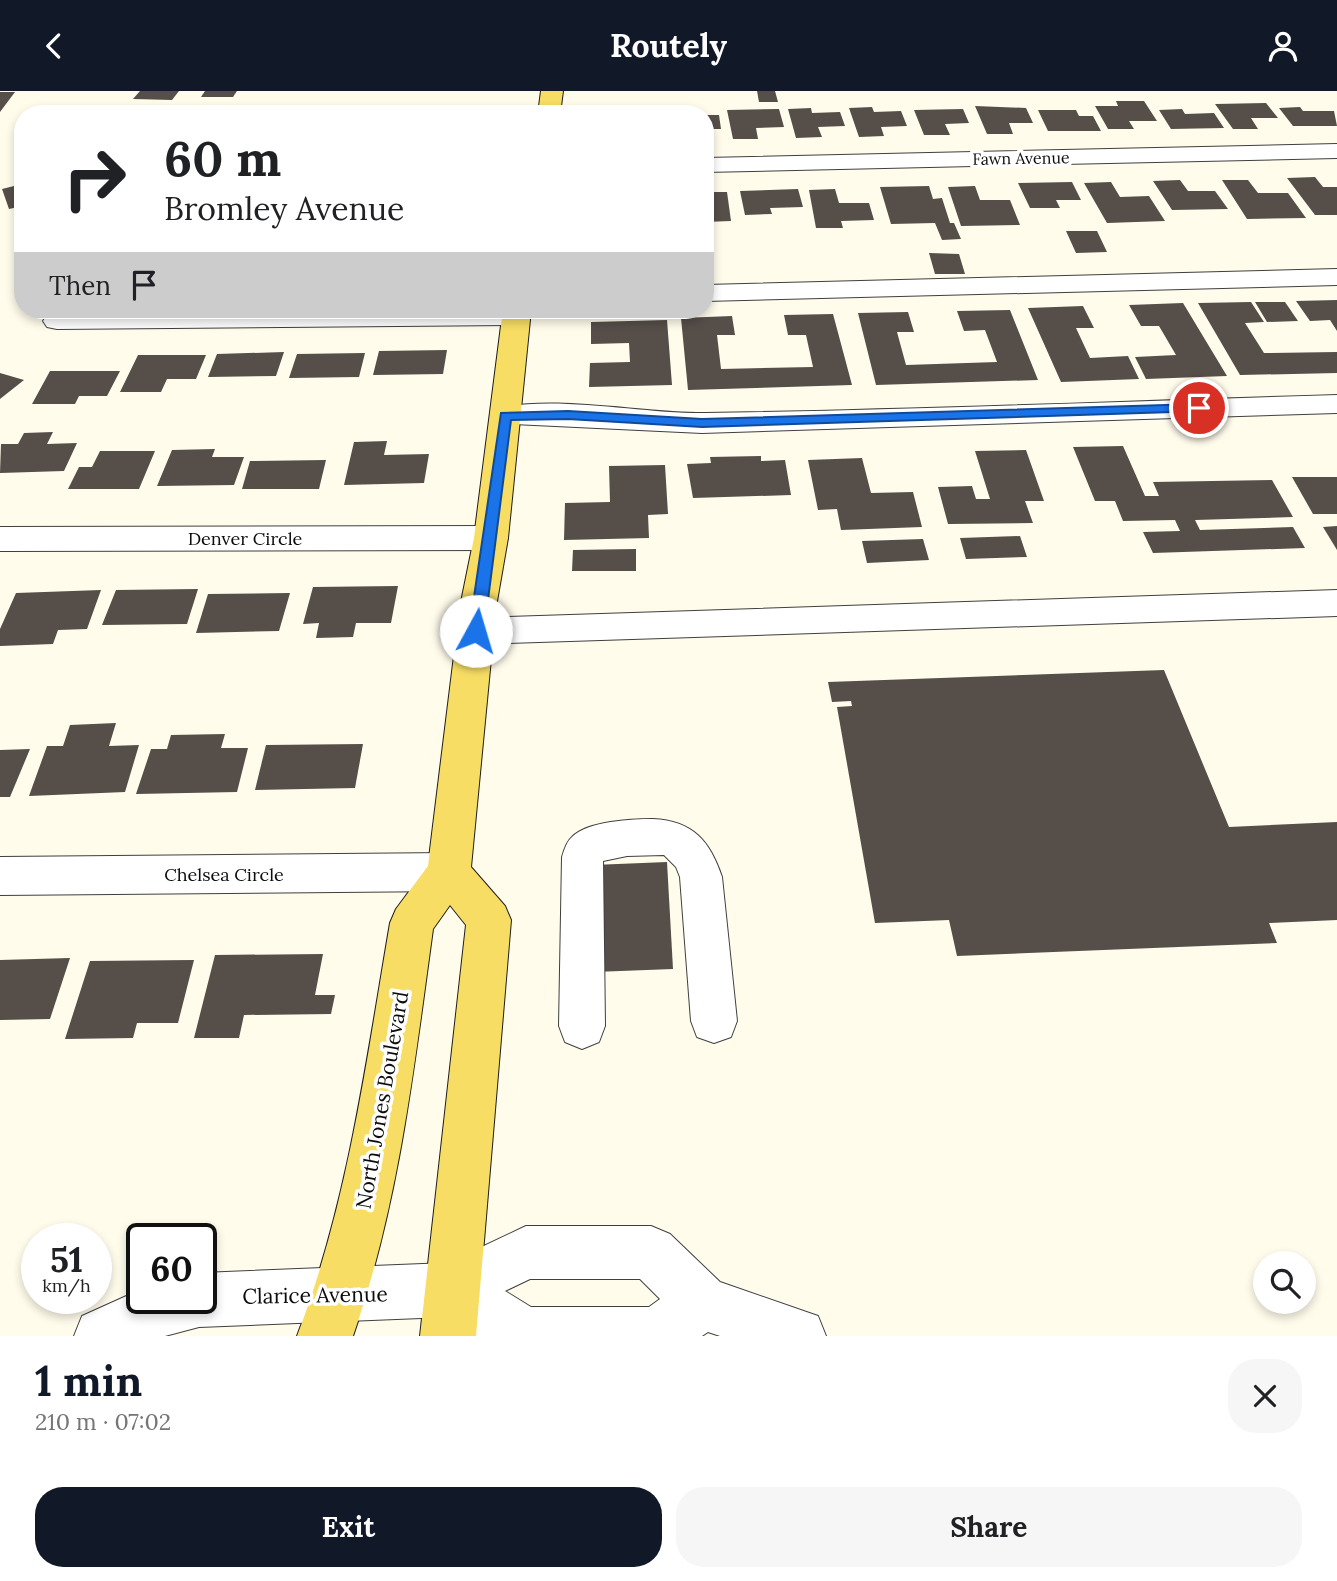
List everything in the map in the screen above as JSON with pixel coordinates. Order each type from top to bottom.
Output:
[{"type":"main road","name":"North Jones Boulevard","points":[[332,1316],[375,1162],[412,923],[449,872],[515,319]]},
{"type":"main road","points":[[449,872],[489,920],[450,1313]]},
{"type":"street","name":"Fawn Avenue","points":[[714,165],[1337,151]]},
{"type":"street","points":[[714,293],[1337,277]]},
{"type":"street","points":[[57,321],[188,319]]},
{"type":"street","points":[[505,416],[568,415],[702,423],[1337,404]]},
{"type":"street","name":"Denver Circle","points":[[0,539],[491,538]]},
{"type":"street","points":[[476,631],[1337,603]]},
{"type":"street","points":[[582,1026],[582,861],[586,850],[597,843],[632,838],[672,839],[687,849],[696,860],[703,888],[715,1021]]},
{"type":"street","name":"Chelsea Circle","points":[[0,876],[449,872]]},
{"type":"street","points":[[450,1313],[527,1252],[651,1252],[703,1315]]},
{"type":"street","name":"Clarice Avenue","points":[[102,1336],[152,1312],[199,1300],[332,1316],[450,1313]]},
{"type":"street","points":[[450,1313],[525,1335],[656,1335],[703,1315],[798,1336]]},
{"type":"building","points":[[140,91],[179,91],[172,100],[133,99]]},
{"type":"building","points":[[205,91],[237,91],[233,97],[201,97]]},
{"type":"building","points":[[757,91],[775,91],[778,102],[759,102]]},
{"type":"building","points":[[0,92],[15,92],[0,112]]},
{"type":"building","points":[[1116,101],[1144,101],[1157,121],[1129,121],[1134,129],[1108,129],[1095,106],[1118,106]]},
{"type":"building","points":[[1266,103],[1278,118],[1251,118],[1258,129],[1233,129],[1215,104]]},
{"type":"building","points":[[975,106],[1026,108],[1033,123],[1009,123],[1013,134],[987,134]]},
{"type":"building","points":[[872,107],[874,112],[901,111],[907,126],[881,127],[884,136],[859,137],[849,108]]},
{"type":"building","points":[[1300,107],[1303,111],[1334,111],[1337,126],[1293,126],[1279,108]]},
{"type":"building","points":[[811,108],[812,113],[840,112],[845,126],[818,127],[822,137],[796,138],[788,109]]},
{"type":"building","points":[[779,109],[784,127],[756,128],[758,139],[733,139],[727,110]]},
{"type":"building","points":[[963,109],[969,123],[945,124],[950,135],[924,135],[914,110]]},
{"type":"building","points":[[1182,109],[1185,114],[1214,113],[1224,128],[1171,129],[1159,110]]},
{"type":"building","points":[[1038,110],[1076,110],[1079,116],[1093,116],[1101,131],[1048,131]]},
{"type":"building","points":[[714,115],[719,115],[721,129],[714,129]]},
{"type":"building","points":[[1315,177],[1323,187],[1337,187],[1337,215],[1315,215],[1287,178]]},
{"type":"building","points":[[1180,180],[1188,191],[1215,191],[1228,209],[1172,210],[1153,181]]},
{"type":"building","points":[[1222,180],[1248,180],[1258,193],[1288,193],[1306,218],[1247,219]]},
{"type":"building","points":[[1072,182],[1081,200],[1056,200],[1060,208],[1030,208],[1018,183]]},
{"type":"building","points":[[1111,182],[1120,197],[1149,196],[1165,221],[1107,223],[1084,183]]},
{"type":"building","points":[[14,186],[14,208],[9,209],[2,189]]},
{"type":"building","points":[[929,186],[933,199],[942,198],[950,223],[954,223],[961,239],[942,240],[935,223],[891,224],[880,187]]},
{"type":"building","points":[[975,186],[980,200],[1010,200],[1020,225],[961,226],[948,187]]},
{"type":"building","points":[[798,189],[803,207],[770,208],[772,214],[745,215],[740,191]]},
{"type":"building","points":[[835,189],[839,203],[869,203],[874,220],[841,221],[843,228],[816,228],[809,190]]},
{"type":"building","points":[[714,192],[727,192],[731,221],[714,222]]},
{"type":"building","points":[[1066,231],[1097,231],[1107,252],[1076,253]]},
{"type":"building","points":[[929,253],[959,254],[965,274],[935,274]]},
{"type":"building","points":[[1337,300],[1337,331],[1330,320],[1310,321],[1296,301]]},
{"type":"building","points":[[1251,302],[1264,322],[1245,323],[1264,353],[1337,352],[1337,373],[1240,375],[1198,303]]},
{"type":"building","points":[[1255,302],[1285,302],[1298,321],[1267,322]]},
{"type":"building","points":[[1183,303],[1227,376],[1146,379],[1135,357],[1176,355],[1159,326],[1141,326],[1129,305]]},
{"type":"building","points":[[1083,306],[1094,328],[1076,328],[1090,358],[1128,356],[1139,379],[1061,382],[1028,308]]},
{"type":"building","points":[[1010,310],[1038,380],[876,385],[858,313],[908,312],[914,332],[897,332],[906,365],[997,362],[985,330],[964,331],[957,311]]},
{"type":"building","points":[[833,314],[852,385],[688,390],[681,319],[732,316],[735,335],[717,335],[721,369],[813,367],[806,335],[788,335],[784,315]]},
{"type":"building","points":[[667,320],[672,385],[589,387],[590,363],[630,362],[629,343],[591,344],[591,322]]},
{"type":"building","points":[[447,350],[443,374],[373,375],[379,351]]},
{"type":"building","points":[[284,352],[276,376],[208,377],[217,354]]},
{"type":"building","points":[[365,353],[359,377],[289,378],[297,354]]},
{"type":"building","points":[[138,355],[206,355],[196,379],[167,379],[161,392],[120,392]]},
{"type":"building","points":[[50,371],[120,371],[107,396],[79,396],[75,404],[32,404]]},
{"type":"building","points":[[0,373],[24,380],[0,399]]},
{"type":"building","points":[[53,432],[47,444],[77,443],[64,471],[0,473],[1,444],[18,444],[24,433]]},
{"type":"building","points":[[387,441],[384,455],[429,454],[424,483],[344,485],[354,442]]},
{"type":"building","points":[[1123,446],[1145,496],[1159,496],[1153,482],[1272,480],[1293,517],[1195,520],[1200,530],[1293,527],[1305,548],[1153,553],[1143,532],[1180,531],[1175,520],[1123,521],[1115,501],[1095,501],[1073,447]]},
{"type":"building","points":[[215,449],[212,457],[244,457],[234,485],[157,486],[172,450]]},
{"type":"building","points":[[1026,450],[1044,501],[1025,501],[1033,523],[948,524],[938,487],[972,486],[976,499],[990,499],[975,451]]},
{"type":"building","points":[[100,451],[155,451],[139,489],[68,489],[79,467],[92,467]]},
{"type":"building","points":[[761,456],[761,461],[785,460],[791,495],[693,498],[687,464],[711,463],[710,457]]},
{"type":"building","points":[[862,458],[871,493],[913,492],[922,527],[841,530],[837,509],[818,510],[808,460]]},
{"type":"building","points":[[326,460],[319,489],[242,489],[250,461]]},
{"type":"building","points":[[665,465],[668,514],[648,515],[649,538],[564,540],[565,503],[610,502],[609,466]]},
{"type":"building","points":[[1292,477],[1337,477],[1337,514],[1313,514]]},
{"type":"building","points":[[1337,526],[1337,550],[1323,527]]},
{"type":"building","points":[[1020,536],[1027,557],[966,559],[960,538]]},
{"type":"building","points":[[923,539],[929,560],[867,563],[862,541]]},
{"type":"building","points":[[636,549],[636,571],[572,571],[573,550]]},
{"type":"building","points":[[398,586],[391,623],[356,623],[353,637],[316,638],[319,623],[303,624],[313,587]]},
{"type":"building","points":[[198,589],[187,624],[102,625],[116,590]]},
{"type":"building","points":[[101,590],[87,629],[58,630],[53,644],[0,646],[0,629],[16,593]]},
{"type":"building","points":[[290,593],[279,631],[196,633],[208,594]]},
{"type":"building","points":[[1164,670],[1229,827],[1337,822],[1337,920],[1269,923],[1277,943],[957,956],[949,920],[875,923],[837,707],[852,706],[851,701],[832,702],[828,682]]},
{"type":"building","points":[[116,723],[109,746],[139,745],[125,792],[29,796],[47,746],[63,746],[70,725]]},
{"type":"building","points":[[225,734],[221,748],[248,748],[237,792],[136,794],[151,749],[167,749],[171,735]]},
{"type":"building","points":[[363,744],[355,788],[255,790],[266,745]]},
{"type":"building","points":[[30,749],[10,797],[0,797],[0,750]]},
{"type":"building","points":[[667,862],[673,969],[594,972],[593,865]]},
{"type":"building","points":[[323,954],[315,995],[335,995],[331,1014],[244,1015],[239,1038],[194,1038],[215,955]]},
{"type":"building","points":[[70,958],[50,1019],[0,1020],[0,960]]},
{"type":"building","points":[[194,960],[178,1023],[137,1023],[133,1038],[65,1039],[90,961]]},
{"type":"route","points":[[476,631],[491,538],[505,416],[568,415],[702,423],[1199,408]]}]
